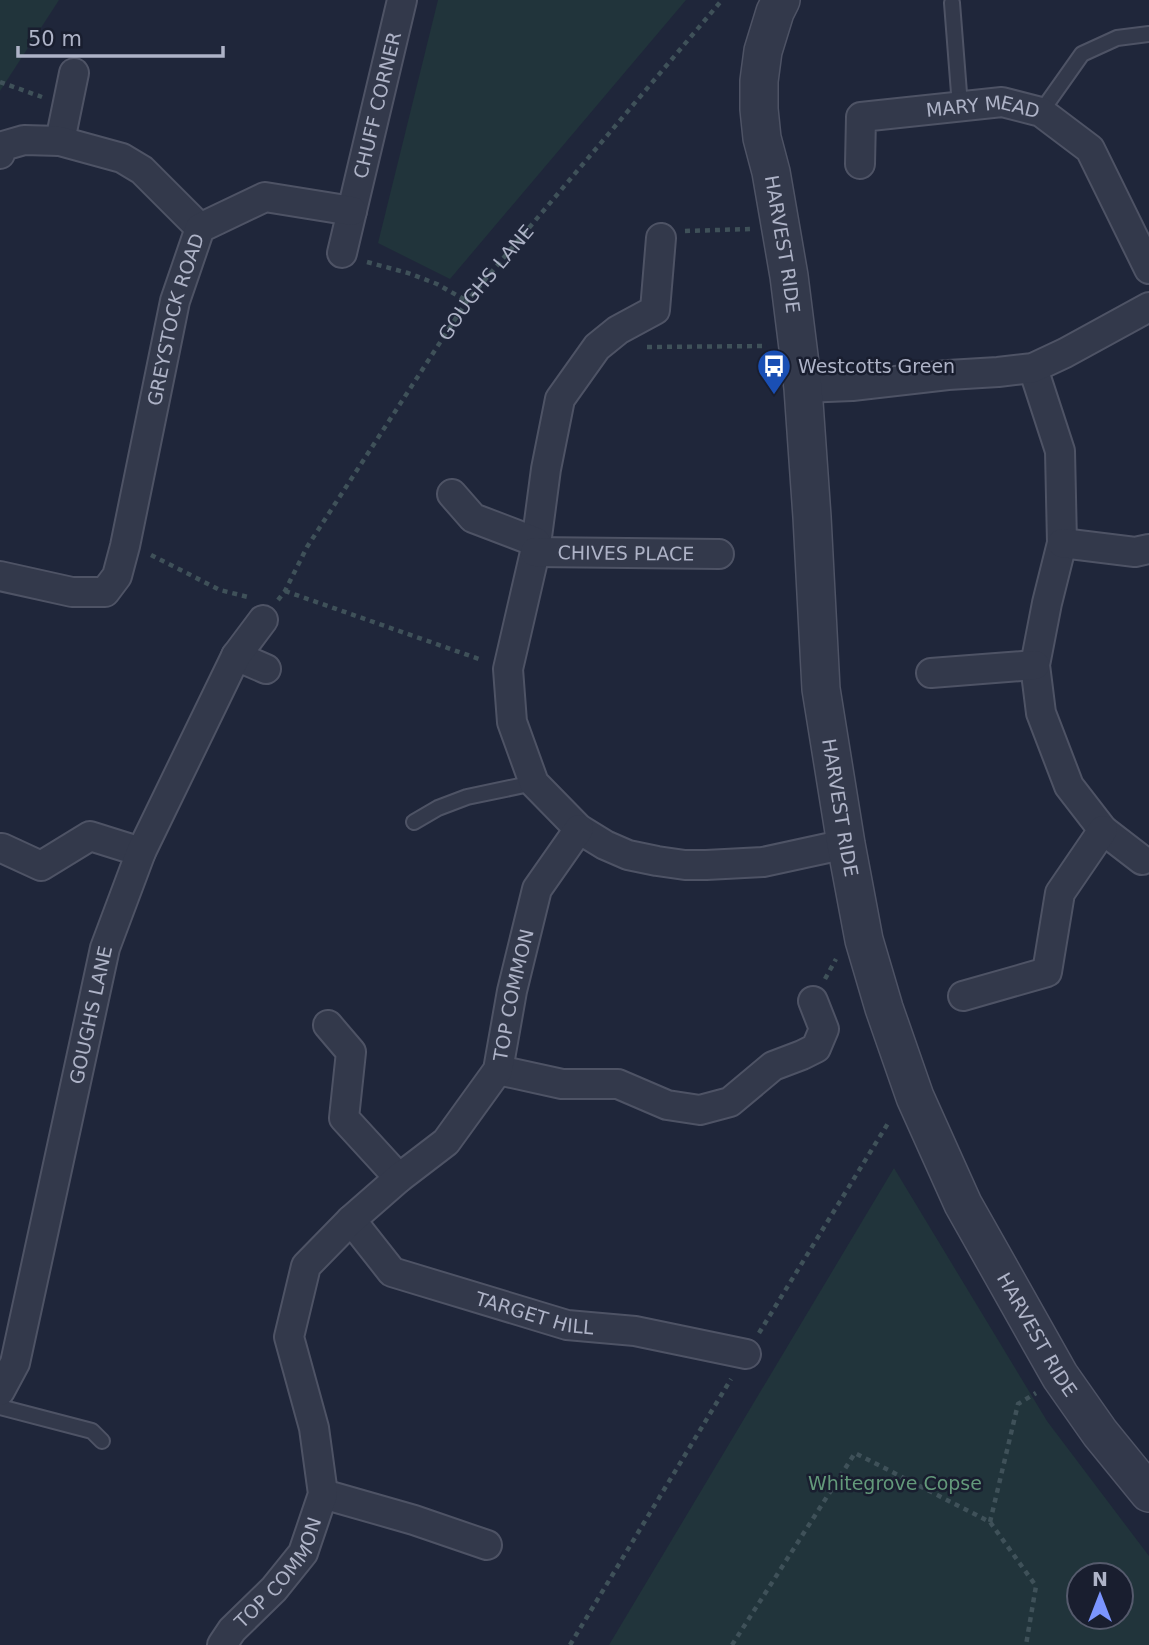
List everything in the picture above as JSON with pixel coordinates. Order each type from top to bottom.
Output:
[{"type":"street","name":"CHUFF CORNER","points":[[352,211],[402,0]]},
{"type":"street","name":"HARVEST RIDE","points":[[762,0],[763,51],[759,110],[789,276],[803,388],[821,690],[864,940],[915,1097],[963,1204],[1060,1376],[1100,1433],[1149,1493]]},
{"type":"street","name":"HARVEST RIDE","points":[[763,51],[781,0]]},
{"type":"street","points":[[60,141],[74,73]]},
{"type":"street","name":"MARY MEAD","points":[[860,164],[861,117],[1002,102],[1041,112],[1090,149],[1149,269]]},
{"type":"street","points":[[0,154],[3,146],[24,140],[60,141],[122,158],[142,170],[200,228]]},
{"type":"street","name":"GREYSTOCK ROAD","points":[[0,576],[72,592],[105,592],[117,576],[176,301],[200,228],[265,197],[352,211]]},
{"type":"street","points":[[342,253],[352,211]]},
{"type":"street","points":[[661,237],[655,310],[618,330],[597,347],[560,399],[546,469],[535,547],[508,669],[512,722],[534,783],[579,829],[628,855],[685,865],[706,865],[763,862],[846,844]]},
{"type":"street","points":[[803,388],[852,386],[1033,368],[1149,307]]},
{"type":"street","points":[[1033,368],[1060,451],[1062,543],[1035,665],[1041,713],[1069,786],[1103,830],[1145,863]]},
{"type":"street","points":[[452,495],[473,518],[535,547]]},
{"type":"street","points":[[1062,543],[1135,552],[1149,549]]},
{"type":"street","name":"CHIVES PLACE","points":[[535,547],[719,554]]},
{"type":"street","name":"GOUGHS LANE","points":[[0,1391],[15,1363],[105,948],[141,852],[257,609]]},
{"type":"street","points":[[236,656],[266,668]]},
{"type":"street","points":[[931,673],[1035,665]]},
{"type":"street","name":"TOP COMMON","points":[[222,1645],[232,1630],[274,1589],[303,1553],[323,1494],[314,1428],[289,1337],[306,1266],[351,1220],[446,1142],[498,1070],[512,991],[537,888],[579,829]]},
{"type":"street","points":[[963,996],[1047,972],[1060,893],[1103,830]]},
{"type":"street","points":[[2,848],[41,866],[90,836],[141,852]]},
{"type":"street","points":[[498,1070],[562,1084],[618,1084],[667,1104],[700,1110],[730,1102],[773,1066],[816,1048],[824,1029],[813,1001]]},
{"type":"street","points":[[328,1025],[351,1052],[344,1118],[399,1178]]},
{"type":"street","name":"TARGET HILL","points":[[351,1220],[392,1272],[567,1325],[635,1331],[746,1354]]},
{"type":"street","name":"TOP COMMON","points":[[323,1494],[414,1520],[487,1545]]},
{"type":"lane","points":[[952,3],[960,106]]},
{"type":"lane","points":[[1041,112],[1082,54],[1117,38],[1149,34]]},
{"type":"lane","points":[[414,822],[438,808],[467,797],[534,783]]},
{"type":"lane","points":[[0,1407],[92,1431],[102,1441]]},
{"type":"path","name":"GOUGHS LANE","points":[[508,669],[285,591],[307,547],[467,301],[722,0]]},
{"type":"path","points":[[0,82],[67,106]]},
{"type":"path","points":[[661,237],[688,230],[760,229]]},
{"type":"path","points":[[342,253],[418,276],[467,301]]},
{"type":"path","points":[[597,347],[776,346]]},
{"type":"path","points":[[147,553],[257,609]]},
{"type":"path","points":[[990,1522],[1018,1404],[1032,1396]]},
{"type":"path","points":[[732,1645],[855,1454],[990,1522],[1036,1586],[1026,1645]]},
{"type":"green space","points":[[0,0],[59,0],[0,91]]},
{"type":"green space","points":[[438,0],[686,0],[450,279],[378,243]]},
{"type":"green space","name":"Whitegrove Copse","points":[[894,1168],[1047,1421],[1149,1556],[1149,1645],[609,1645]]},
{"type":"place","name":"Westcotts Green","points":[[774,396]]}]
